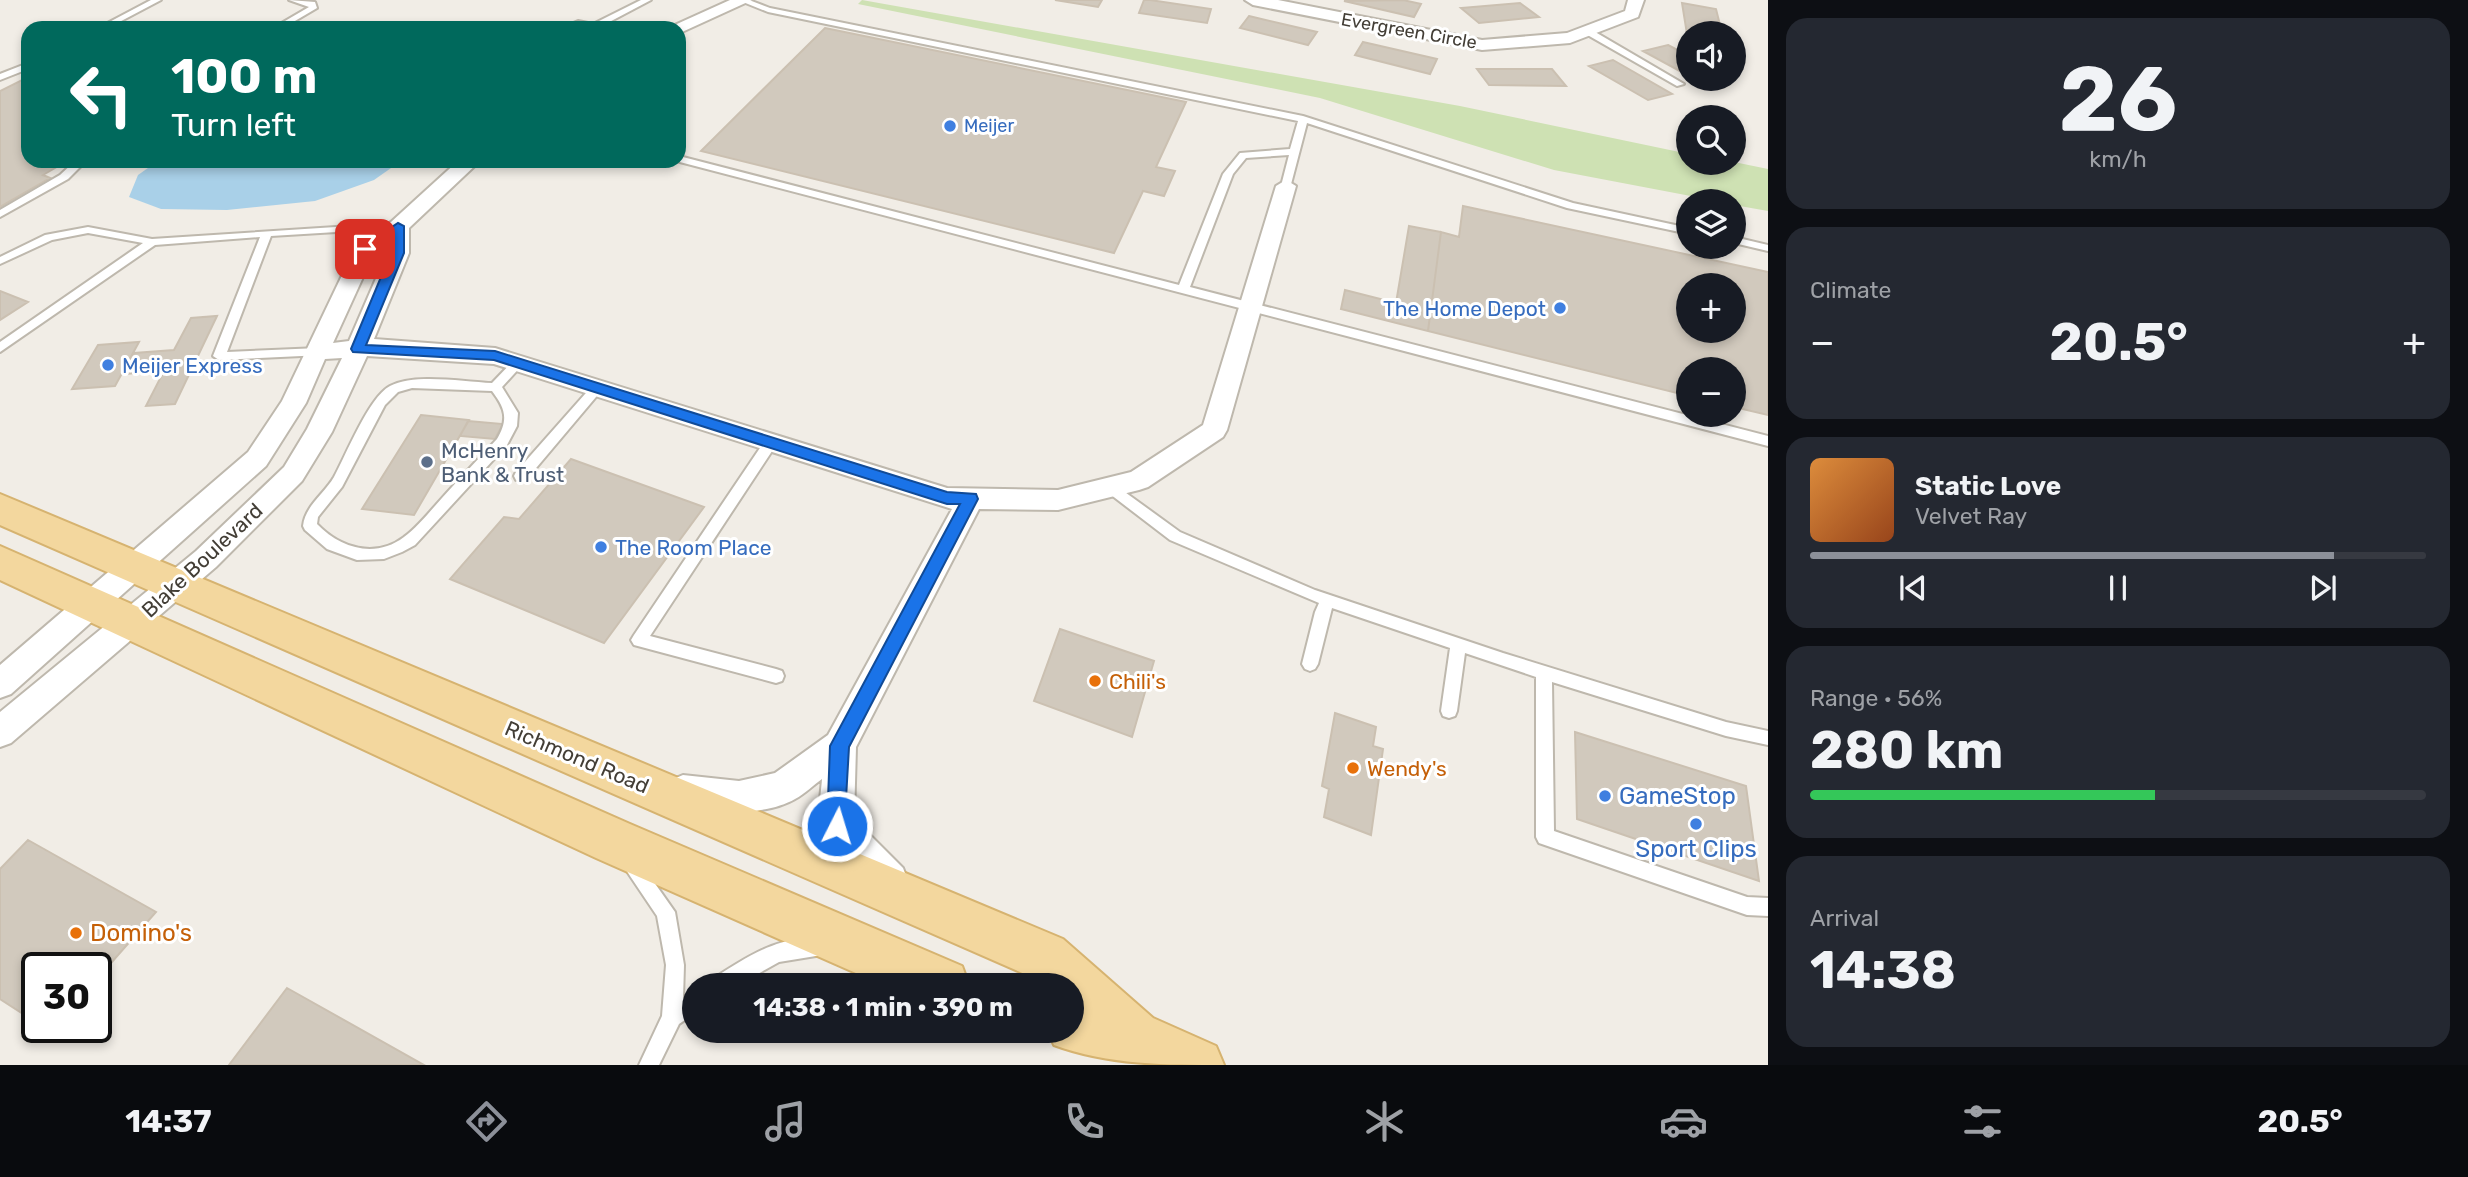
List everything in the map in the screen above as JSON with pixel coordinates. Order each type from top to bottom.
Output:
[{"type":"main road","name":"Richmond Road","points":[[0,509],[1045,957],[1135,1037]]},
{"type":"main road","points":[[0,562],[613,841],[914,973]]},
{"type":"main road","name":"Richmond Road","points":[[1084,1028],[1135,1037],[1197,1065]]},
{"type":"street","points":[[686,24],[743,0]]},
{"type":"street","name":"Evergreen Circle","points":[[1253,0],[1482,45],[1570,38],[1632,14],[1636,0]]},
{"type":"street","name":"Blake Boulevard","points":[[0,732],[54,684],[133,623],[157,575],[257,459],[287,413],[365,249],[398,226],[462,168]]},
{"type":"street","points":[[318,352],[358,349],[495,356],[947,498],[1058,500],[1139,480],[1214,430],[1286,186]]},
{"type":"street","name":"Blake Boulevard","points":[[0,684],[93,604],[157,575],[293,474],[319,432],[358,349],[398,253],[398,226]]},
{"type":"street","points":[[649,788],[739,797],[783,788],[840,746],[971,499]]},
{"type":"street","points":[[840,746],[837,826],[910,900]]},
{"type":"lane","points":[[116,21],[158,0]]},
{"type":"lane","points":[[290,21],[313,8],[312,4],[293,0]]},
{"type":"lane","points":[[605,21],[647,0]]},
{"type":"lane","points":[[743,0],[768,10],[1303,119],[1571,206],[1676,228]]},
{"type":"lane","points":[[1587,31],[1676,82]]},
{"type":"lane","points":[[0,77],[21,69]]},
{"type":"lane","points":[[1286,186],[1303,119]]},
{"type":"lane","points":[[1183,290],[1228,174],[1243,155],[1295,152]]},
{"type":"lane","points":[[686,161],[1768,441]]},
{"type":"lane","points":[[0,214],[64,177],[74,168]]},
{"type":"lane","points":[[0,261],[49,237],[88,230],[152,242],[398,226]]},
{"type":"lane","points":[[267,233],[219,356],[318,352]]},
{"type":"lane","points":[[0,348],[152,242]]},
{"type":"lane","points":[[1746,243],[1768,248]]},
{"type":"lane","points":[[495,387],[509,403],[513,420],[511,426],[502,442],[410,541],[394,552],[375,557],[352,554],[332,547],[310,527],[311,516],[337,483],[386,394],[412,384],[495,387],[517,363]]},
{"type":"lane","points":[[521,476],[597,388]]},
{"type":"lane","points":[[771,442],[639,640],[776,676]]},
{"type":"lane","points":[[1111,487],[1175,536],[1328,601],[1544,673],[1726,729],[1768,738]]},
{"type":"lane","points":[[1310,664],[1322,612],[1328,601]]},
{"type":"lane","points":[[1449,711],[1458,646]]},
{"type":"lane","points":[[1544,673],[1545,837],[1747,906],[1768,907]]},
{"type":"lane","points":[[613,841],[666,912],[675,965],[672,1017],[649,1065]]},
{"type":"lane","points":[[739,973],[756,962],[802,946],[880,959]]},
{"type":"lane","points":[[672,1017],[682,1010]]},
{"type":"green space","points":[[862,0],[1460,106],[1676,151],[1676,175],[1746,175],[1746,164],[1768,169],[1768,211],[1746,207],[1746,189],[1676,189],[1676,193],[1554,170],[1320,98],[858,4]]},
{"type":"water","points":[[148,168],[391,168],[374,180],[315,201],[227,210],[161,209],[129,197],[138,175]]},
{"type":"building","points":[[1055,0],[1102,0],[1098,7]]},
{"type":"building","points":[[1144,0],[1211,9],[1207,23],[1139,13]]},
{"type":"building","points":[[1403,0],[1421,4],[1414,17],[1344,1]]},
{"type":"building","points":[[1520,3],[1539,17],[1479,23],[1461,8]]},
{"type":"building","points":[[1682,3],[1716,9],[1719,21],[1685,21]]},
{"type":"building","points":[[1249,16],[1317,32],[1308,45],[1240,28]]},
{"type":"building","name":"Meijer","points":[[825,28],[1186,102],[1156,167],[1175,171],[1164,196],[1143,191],[1114,253],[701,151]]},
{"type":"building","points":[[1363,42],[1437,59],[1430,74],[1355,55]]},
{"type":"building","points":[[1668,45],[1676,49],[1676,69],[1643,51]]},
{"type":"building","points":[[1613,60],[1672,94],[1648,100],[1589,66]]},
{"type":"building","points":[[1477,69],[1552,69],[1566,86],[1489,85]]},
{"type":"building","points":[[21,80],[21,168],[55,168],[43,175],[50,178],[0,207],[0,91]]},
{"type":"building","name":"The Home Depot","points":[[1463,206],[1676,252],[1676,259],[1708,259],[1768,272],[1768,415],[1746,410],[1746,357],[1676,357],[1676,393],[1428,331],[1441,232],[1459,237]]},
{"type":"building","points":[[1409,226],[1441,232],[1428,331],[1341,309],[1345,290],[1396,303]]},
{"type":"building","points":[[0,291],[28,302],[0,320]]},
{"type":"building","points":[[217,316],[175,404],[146,406],[164,371],[123,374],[134,353],[174,350],[191,318]]},
{"type":"building","points":[[139,342],[115,386],[72,389],[98,345]]},
{"type":"building","points":[[421,415],[469,420],[414,515],[362,509]]},
{"type":"building","points":[[468,421],[503,424],[495,439],[460,436]]},
{"type":"building","points":[[571,459],[704,507],[604,643],[450,579],[504,517],[519,519]]},
{"type":"building","name":"Chili's","points":[[1060,629],[1154,661],[1132,737],[1034,701]]},
{"type":"building","name":"Wendy's","points":[[1335,713],[1376,727],[1373,746],[1383,749],[1371,835],[1324,817],[1329,789],[1322,786]]},
{"type":"building","points":[[1575,732],[1746,786],[1759,881],[1577,819]]},
{"type":"building","points":[[28,840],[156,912],[112,962],[112,952],[21,952],[21,1013],[0,999],[0,869]]},
{"type":"building","points":[[287,988],[424,1065],[229,1065]]},
{"type":"place","name":"Meijer","points":[[950,126]]},
{"type":"place","name":"The Home Depot","points":[[1560,308]]},
{"type":"place","name":"Meijer Express","points":[[108,365]]},
{"type":"place","name":"McHenry Bank & Trust","points":[[427,462]]},
{"type":"place","name":"The Room Place","points":[[601,547]]},
{"type":"place","name":"Chili's","points":[[1095,681]]},
{"type":"place","name":"Wendy's","points":[[1353,768]]},
{"type":"place","name":"GameStop","points":[[1605,796]]},
{"type":"place","name":"Sport Clips","points":[[1696,824]]},
{"type":"place","name":"Domino's","points":[[76,933]]},
{"type":"route","points":[[365,249],[398,226],[398,253],[358,349],[376,347],[495,356],[947,498],[971,499],[840,746],[841,777],[837,826]]}]
